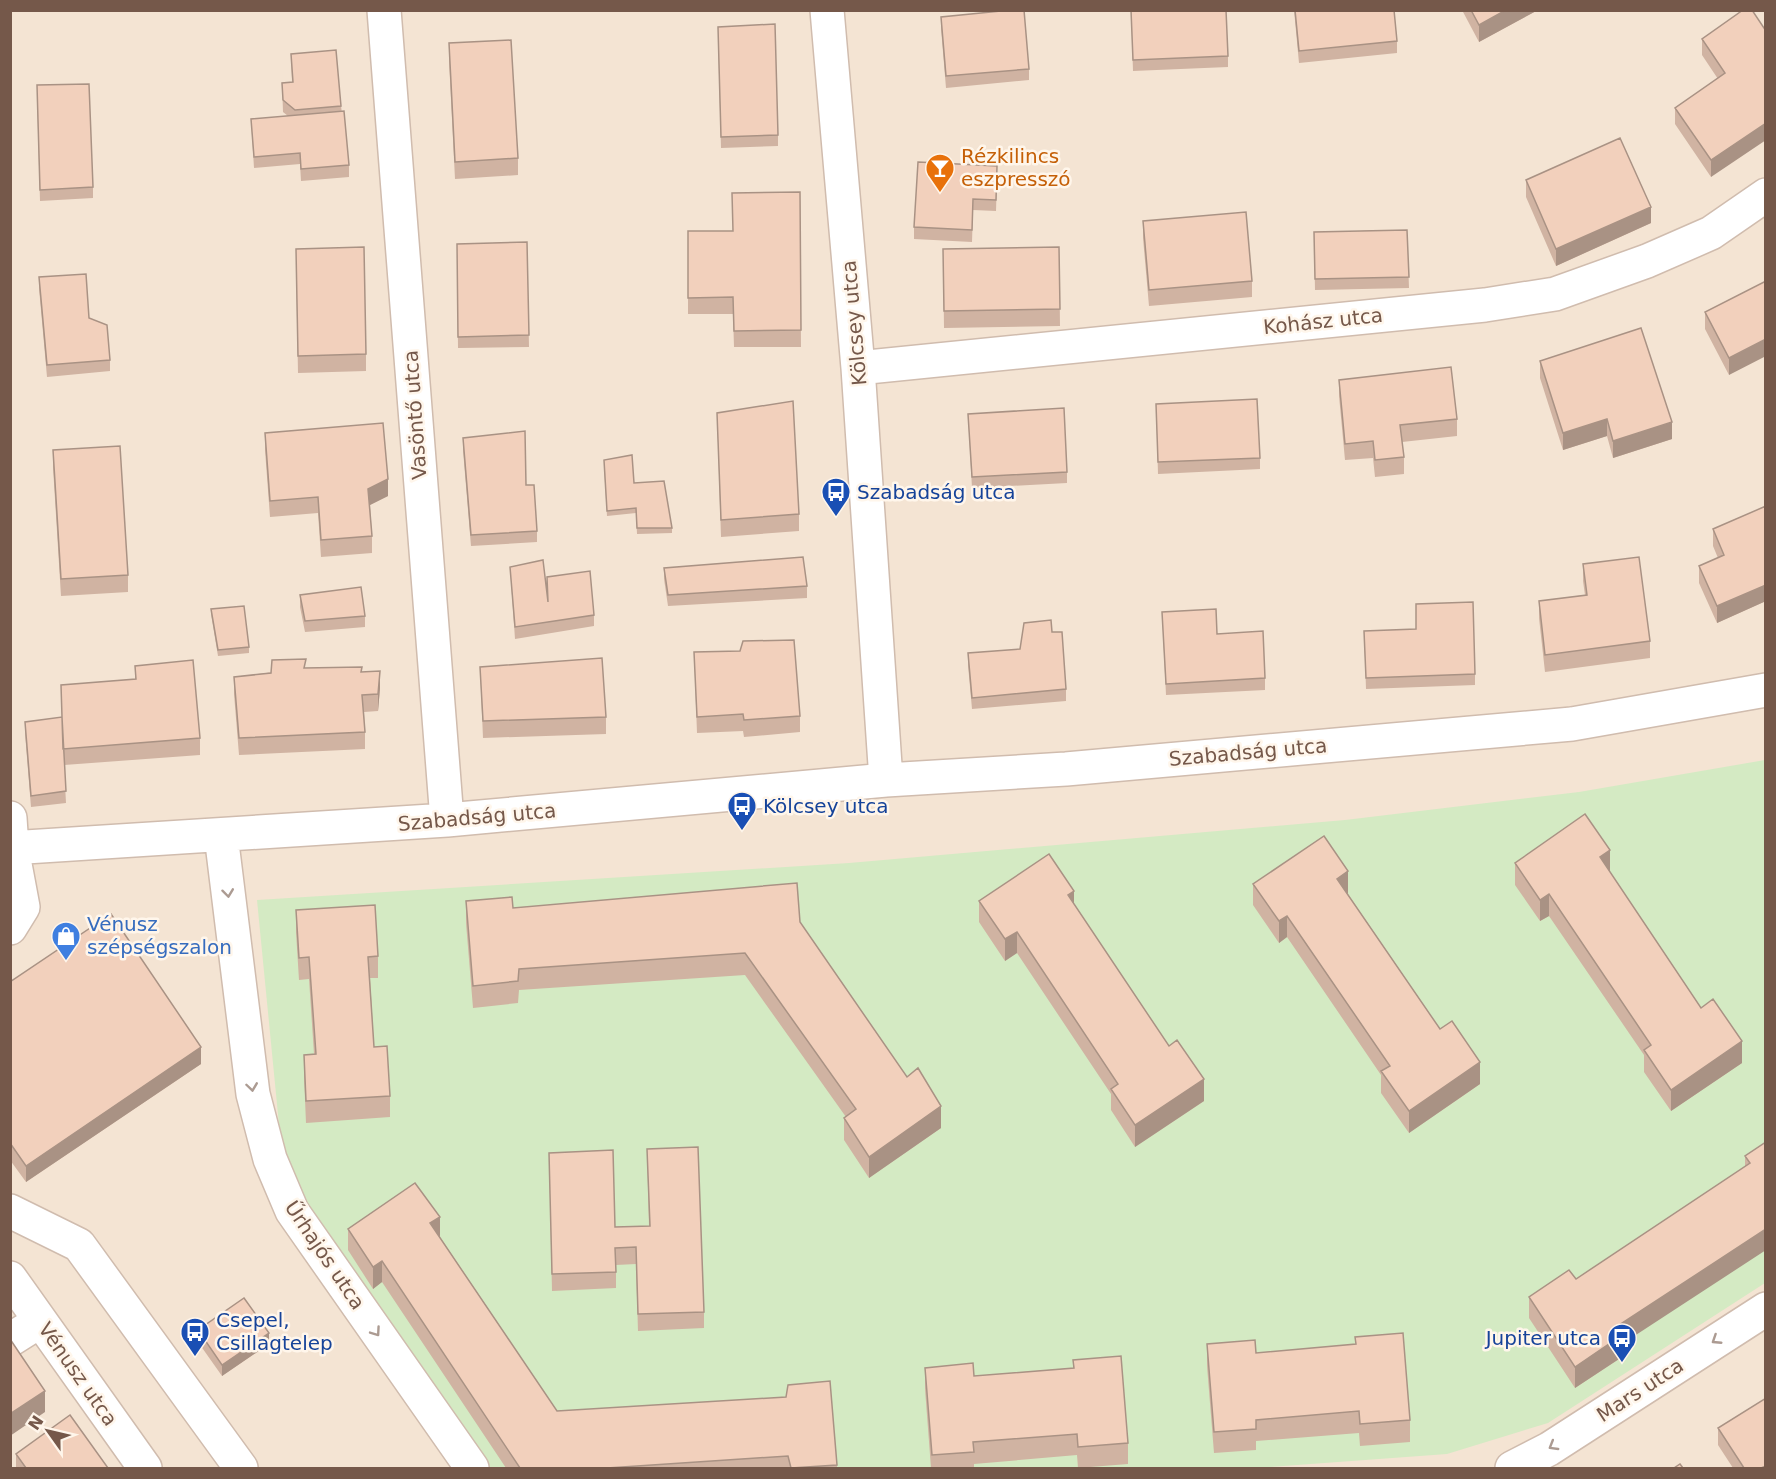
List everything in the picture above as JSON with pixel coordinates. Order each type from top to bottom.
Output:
[{"type":"street","name":"Vasöntő utca","points":[[384,10],[447,820]]},
{"type":"street","name":"Kölcsey utca","points":[[827,10],[858,368],[886,780]]},
{"type":"street","name":"Kohász utca","points":[[858,368],[1485,304],[1555,294],[1647,261],[1711,233],[1766,195]]},
{"type":"street","name":"Szabadság utca","points":[[11,838],[221,835],[447,820],[886,780],[1066,770],[1572,724],[1766,690]]},
{"type":"street","name":"Űrhajós utca","points":[[221,835],[253,1094],[270,1159],[292,1211],[472,1468]]},
{"type":"street","points":[[10,928],[23,907],[11,838]]},
{"type":"street","points":[[10,1211],[78,1245],[241,1468]]},
{"type":"street","name":"Vénusz utca","points":[[10,1278],[145,1468]]},
{"type":"street","name":"Mars utca","points":[[1512,1468],[1549,1449],[1766,1308]]},
{"type":"street","points":[[10,1340],[40,1321]]},
{"type":"shaded area","points":[[11,11],[1765,11],[1765,1468],[11,1468]]},
{"type":"green space","points":[[1765,760],[1765,1283],[1548,1423],[1447,1454],[1257,1468],[487,1468],[316,1221],[281,1145],[257,900],[849,863],[1345,820],[1579,792]]},
{"type":"building","points":[[1024,10],[1029,69],[946,76],[941,17]]},
{"type":"building","points":[[1131,10],[1226,10],[1228,56],[1133,60]]},
{"type":"building","points":[[1295,10],[1394,10],[1397,41],[1299,51]]},
{"type":"building","points":[[1471,10],[1506,10],[1479,25]]},
{"type":"building","points":[[1743,10],[1752,10],[1766,31],[1766,123],[1711,160],[1675,108],[1725,73],[1702,39]]},
{"type":"building","points":[[775,24],[778,135],[721,137],[718,27]]},
{"type":"building","points":[[511,40],[518,158],[455,162],[449,43]]},
{"type":"building","points":[[336,50],[341,106],[295,110],[283,100],[282,83],[293,82],[291,54]]},
{"type":"building","points":[[89,84],[93,187],[40,190],[37,85]]},
{"type":"building","points":[[344,111],[349,165],[301,169],[300,153],[254,157],[251,119]]},
{"type":"building","points":[[1620,138],[1651,207],[1556,249],[1526,180]]},
{"type":"building","points":[[918,162],[997,166],[996,200],[973,199],[972,230],[914,227]]},
{"type":"building","points":[[800,192],[801,330],[734,331],[733,297],[688,298],[688,231],[733,231],[732,193]]},
{"type":"building","points":[[1246,212],[1252,281],[1149,290],[1143,221]]},
{"type":"building","points":[[1407,230],[1409,277],[1315,279],[1314,232]]},
{"type":"building","points":[[527,242],[529,335],[458,337],[457,244]]},
{"type":"building","points":[[364,247],[366,354],[298,356],[296,249]]},
{"type":"building","points":[[1059,247],[1060,309],[944,311],[943,249]]},
{"type":"building","points":[[86,274],[89,318],[107,325],[110,360],[47,365],[39,277]]},
{"type":"building","points":[[1766,281],[1766,339],[1729,358],[1705,312]]},
{"type":"building","points":[[1641,328],[1672,422],[1613,441],[1607,419],[1563,433],[1540,361]]},
{"type":"building","points":[[1451,367],[1457,419],[1400,425],[1404,457],[1375,460],[1373,441],[1345,444],[1339,380]]},
{"type":"building","points":[[1257,399],[1260,458],[1158,462],[1156,404]]},
{"type":"building","points":[[793,401],[799,514],[721,520],[717,413]]},
{"type":"building","points":[[1064,408],[1067,472],[972,477],[968,414]]},
{"type":"building","points":[[383,423],[388,479],[368,489],[372,536],[321,540],[318,497],[270,501],[265,433]]},
{"type":"building","points":[[525,431],[526,485],[534,485],[537,531],[471,535],[463,438]]},
{"type":"building","points":[[120,446],[128,575],[61,579],[53,450]]},
{"type":"building","points":[[632,455],[634,483],[664,481],[672,528],[637,528],[636,508],[607,511],[604,460]]},
{"type":"building","points":[[1766,506],[1766,585],[1717,606],[1699,566],[1724,555],[1713,529]]},
{"type":"building","points":[[803,557],[807,586],[668,595],[664,568]]},
{"type":"building","points":[[1639,557],[1650,641],[1545,655],[1539,601],[1587,595],[1583,564]]},
{"type":"building","points":[[543,560],[548,602],[547,577],[590,571],[594,615],[515,627],[510,567]]},
{"type":"building","points":[[361,587],[365,616],[305,621],[300,595]]},
{"type":"building","points":[[1473,602],[1475,674],[1366,678],[1364,631],[1416,629],[1416,604]]},
{"type":"building","points":[[244,606],[249,647],[218,650],[211,609]]},
{"type":"building","points":[[1216,609],[1217,634],[1263,631],[1265,678],[1166,684],[1162,612]]},
{"type":"building","points":[[1051,620],[1052,632],[1062,632],[1066,689],[972,698],[968,653],[1020,649],[1024,623]]},
{"type":"building","points":[[794,640],[800,716],[744,720],[743,714],[697,717],[694,652],[740,651],[743,641]]},
{"type":"building","points":[[602,658],[606,717],[483,721],[480,667]]},
{"type":"building","points":[[306,659],[304,668],[362,667],[361,672],[380,671],[378,694],[362,695],[365,732],[239,738],[234,677],[271,673],[272,660]]},
{"type":"building","points":[[193,660],[200,738],[63,749],[61,685],[136,679],[135,666]]},
{"type":"building","points":[[62,717],[66,791],[31,796],[25,722]]},
{"type":"building","points":[[1585,814],[1610,850],[1600,857],[1701,1008],[1713,999],[1742,1041],[1671,1090],[1644,1050],[1651,1045],[1549,894],[1540,900],[1515,863]]},
{"type":"building","points":[[1324,836],[1348,871],[1337,879],[1440,1029],[1452,1021],[1480,1062],[1409,1111],[1381,1071],[1390,1066],[1287,916],[1279,921],[1253,884]]},
{"type":"building","points":[[1049,854],[1074,891],[1068,895],[1169,1046],[1177,1040],[1204,1079],[1135,1125],[1111,1089],[1118,1084],[1017,932],[1005,939],[979,901]]},
{"type":"building","points":[[797,883],[800,922],[907,1077],[918,1068],[941,1106],[869,1157],[844,1118],[856,1109],[745,953],[519,969],[518,981],[473,986],[466,901],[512,897],[513,908]]},
{"type":"building","points":[[375,905],[378,956],[368,957],[374,1047],[387,1046],[390,1096],[306,1101],[304,1055],[316,1054],[309,957],[299,958],[296,910]]},
{"type":"building","points":[[111,914],[201,1047],[26,1166],[10,1143],[10,982]]},
{"type":"building","points":[[1766,1142],[1766,1229],[1613,1329],[1619,1337],[1575,1367],[1529,1297],[1569,1270],[1576,1279],[1750,1163],[1745,1156]]},
{"type":"building","points":[[698,1147],[704,1312],[638,1314],[636,1247],[615,1248],[616,1272],[552,1274],[549,1153],[613,1150],[615,1227],[650,1226],[647,1149]]},
{"type":"building","points":[[415,1183],[440,1217],[430,1223],[557,1411],[786,1397],[788,1385],[830,1381],[837,1465],[791,1468],[788,1456],[607,1468],[520,1468],[382,1261],[373,1267],[348,1229]]},
{"type":"building","points":[[244,1298],[269,1333],[222,1365],[198,1330]]},
{"type":"building","points":[[1403,1333],[1410,1420],[1360,1424],[1359,1411],[1256,1420],[1256,1429],[1214,1432],[1207,1344],[1255,1340],[1256,1353],[1356,1344],[1355,1337]]},
{"type":"building","points":[[10,1339],[45,1391],[10,1414]]},
{"type":"building","points":[[1121,1356],[1128,1443],[1078,1447],[1077,1434],[973,1442],[974,1452],[932,1455],[925,1368],[973,1363],[974,1376],[1074,1368],[1073,1360]]},
{"type":"building","points":[[1766,1398],[1766,1466],[1744,1468],[1718,1428]]},
{"type":"building","points":[[70,1415],[108,1468],[26,1468],[16,1454]]},
{"type":"place","name":"Rézkilincs eszpresszó","points":[[940,194]]},
{"type":"place","name":"Szabadság utca","points":[[836,518]]},
{"type":"place","name":"Kölcsey utca","points":[[742,832]]},
{"type":"place","name":"Vénusz szépségszalon","points":[[66,962]]},
{"type":"place","name":"Csepel, Csillagtelep","points":[[195,1358]]},
{"type":"place","name":"Jupiter utca","points":[[1622,1364]]}]
